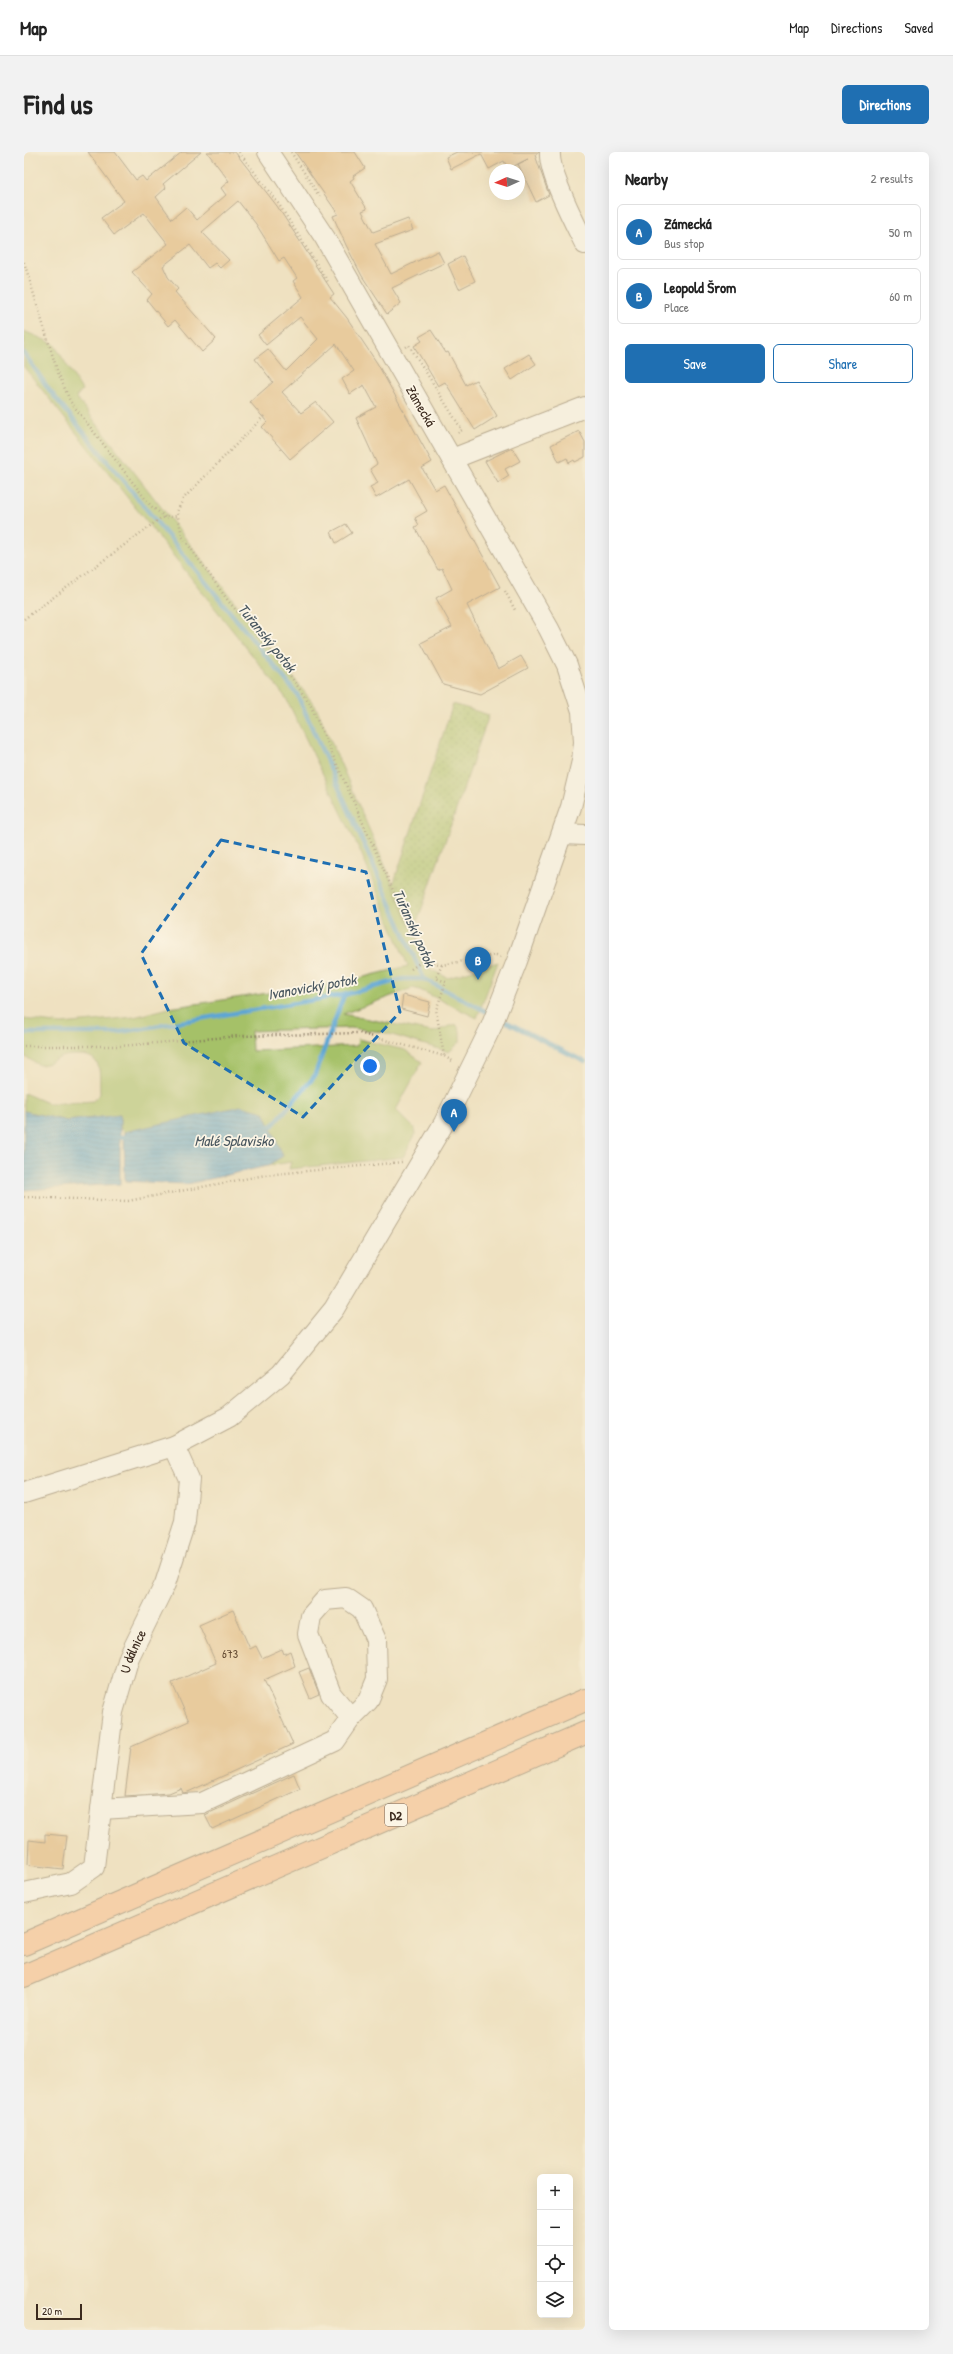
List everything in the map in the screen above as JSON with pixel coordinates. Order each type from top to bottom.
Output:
[{"type":"highway","name":"D2","points":[[24,1944],[585,1700]]},
{"type":"highway","name":"D2","points":[[24,1976],[585,1733]]},
{"type":"street","name":"Zámecká","points":[[24,1493],[174,1446],[229,1417],[281,1374],[334,1309],[444,1123],[490,1027],[517,961],[562,834],[579,780],[584,742],[579,699],[567,665],[452,459],[325,238],[268,152]]},
{"type":"street","points":[[550,152],[549,160],[553,172],[585,244]]},
{"type":"street","points":[[452,459],[585,407]]},
{"type":"street","points":[[562,834],[585,835]]},
{"type":"street","name":"U dálnice","points":[[24,1893],[71,1883],[94,1867],[113,1712],[129,1657],[165,1584],[185,1522],[189,1479],[174,1446]]},
{"type":"street","points":[[101,1809],[202,1803],[336,1741],[351,1718],[368,1701],[377,1679],[376,1640],[362,1609],[346,1598],[325,1600],[311,1616],[308,1634],[331,1694],[351,1718]]},
{"type":"path","points":[[24,262],[42,324],[63,386],[70,401],[151,506],[165,517]]},
{"type":"path","points":[[264,416],[183,499],[177,516],[182,536],[229,602],[282,664],[310,704],[424,960]]},
{"type":"path","points":[[24,619],[161,518],[177,516]]},
{"type":"path","points":[[424,960],[442,965],[496,955],[517,961]]},
{"type":"path","points":[[411,969],[424,960]]},
{"type":"path","points":[[442,965],[436,978],[446,982],[436,1010],[444,1056]]},
{"type":"path","points":[[24,1046],[120,1046],[240,1036],[360,1033],[444,1056],[470,1069]]},
{"type":"path","points":[[24,1196],[128,1201],[273,1174],[400,1161],[415,1170]]},
{"type":"highlighted area","points":[[221,840],[366,872],[400,1012],[303,1117],[184,1043],[141,954]]},
{"type":"green space","points":[[24,331],[54,344],[82,390],[76,397],[316,707],[430,969],[448,978],[498,962],[477,1018],[413,988],[343,1014],[433,1032],[456,1024],[460,1031],[460,1042],[449,1052],[382,1032],[351,1028],[251,1031],[252,1051],[357,1046],[358,1039],[405,1050],[422,1062],[396,1110],[414,1128],[415,1135],[403,1157],[289,1169],[291,1162],[267,1166],[283,1156],[264,1112],[124,1132],[120,1128],[120,1115],[67,1121],[24,1111],[24,1093],[47,1103],[93,1101],[100,1094],[98,1067],[92,1058],[78,1055],[68,1055],[39,1065],[24,1056],[24,1019],[62,1024],[134,1017],[169,1008],[348,981],[408,966],[361,853],[286,698],[24,367]]},
{"type":"green space","points":[[453,704],[489,715],[413,934],[393,885]]},
{"type":"water","name":"Malé Splavisko","points":[[241,1106],[264,1112],[283,1156],[267,1166],[187,1184],[125,1181],[124,1132]]},
{"type":"water","points":[[24,1111],[67,1121],[120,1115],[120,1184],[24,1190]]},
{"type":"building","points":[[88,152],[115,152],[136,180],[142,176],[146,181],[182,152],[201,152],[163,184],[166,188],[156,197],[172,219],[186,207],[197,220],[226,195],[221,188],[229,181],[207,152],[235,152],[277,206],[334,294],[330,297],[347,318],[377,363],[432,462],[422,468],[435,490],[444,485],[500,587],[467,605],[498,669],[521,656],[528,668],[480,694],[443,684],[421,643],[452,627],[436,598],[452,589],[442,568],[438,570],[415,527],[419,525],[415,518],[427,511],[409,479],[376,498],[370,487],[378,483],[370,469],[377,464],[356,418],[376,407],[364,385],[350,394],[342,379],[354,371],[336,344],[282,392],[301,413],[316,402],[333,422],[290,459],[262,427],[267,422],[250,402],[273,382],[255,359],[268,349],[286,371],[318,339],[300,317],[266,345],[258,335],[303,297],[293,281],[297,278],[284,258],[279,261],[256,224],[238,201],[202,232],[229,260],[220,268],[215,263],[208,268],[190,245],[163,266],[168,277],[178,289],[175,292],[216,339],[202,352],[175,320],[168,326],[147,300],[152,294],[132,272],[168,244],[144,213],[114,235],[101,218],[124,201]]},
{"type":"building","points":[[295,152],[355,152],[365,168],[353,176],[354,178],[350,181],[367,209],[362,211],[373,232],[408,219],[413,230],[375,244],[391,274],[438,251],[444,263],[392,288],[401,303],[387,314],[362,276],[346,245],[333,216],[338,214]]},
{"type":"building","points":[[457,152],[539,152],[535,155],[549,195],[536,202],[525,179],[525,164],[506,164],[504,161],[498,164],[489,164],[489,169],[481,154],[451,169],[446,157]]},
{"type":"building","points":[[463,256],[475,281],[459,289],[448,264]]},
{"type":"building","points":[[431,330],[446,353],[448,352],[466,385],[476,380],[497,416],[475,430],[445,382],[438,386],[414,346],[422,341],[419,337]]},
{"type":"building","points":[[529,354],[536,364],[512,380],[505,369]]},
{"type":"building","points":[[579,431],[585,442],[585,457],[575,462],[574,460],[569,463],[567,458],[559,462],[551,445]]},
{"type":"building","points":[[512,448],[520,461],[505,469],[509,476],[498,483],[485,461]]},
{"type":"building","points":[[346,524],[352,533],[336,543],[331,532]]},
{"type":"building","points":[[403,995],[430,1002],[427,1016],[401,1009]]},
{"type":"building","points":[[233,1610],[250,1649],[256,1646],[262,1658],[282,1649],[284,1654],[290,1651],[295,1666],[264,1680],[293,1744],[188,1792],[183,1793],[181,1788],[169,1793],[125,1796],[131,1747],[189,1721],[172,1683],[216,1663],[199,1625]]},
{"type":"building","points":[[309,1668],[319,1694],[310,1698],[299,1672]]},
{"type":"building","points":[[294,1774],[300,1789],[212,1829],[205,1815]]},
{"type":"building","points":[[45,1834],[67,1836],[63,1869],[28,1865],[29,1840],[45,1842]]},
{"type":"waterway","name":"Tuřanský potok","points":[[24,353],[50,391],[297,694],[424,979]]},
{"type":"waterway","name":"Ivanovický potok","points":[[24,1033],[114,1033],[344,995],[403,979],[424,979],[491,1014]]},
{"type":"waterway","points":[[264,1127],[272,1126],[314,1077],[344,995]]},
{"type":"waterway","name":"Ivanovický potok","points":[[499,1018],[585,1062]]},
{"type":"waterway","points":[[113,1137],[130,1137]]},
{"type":"place","name":"Leopold Šrom","points":[[478,980]]},
{"type":"place","name":"Zámecká","points":[[454,1132]]}]
